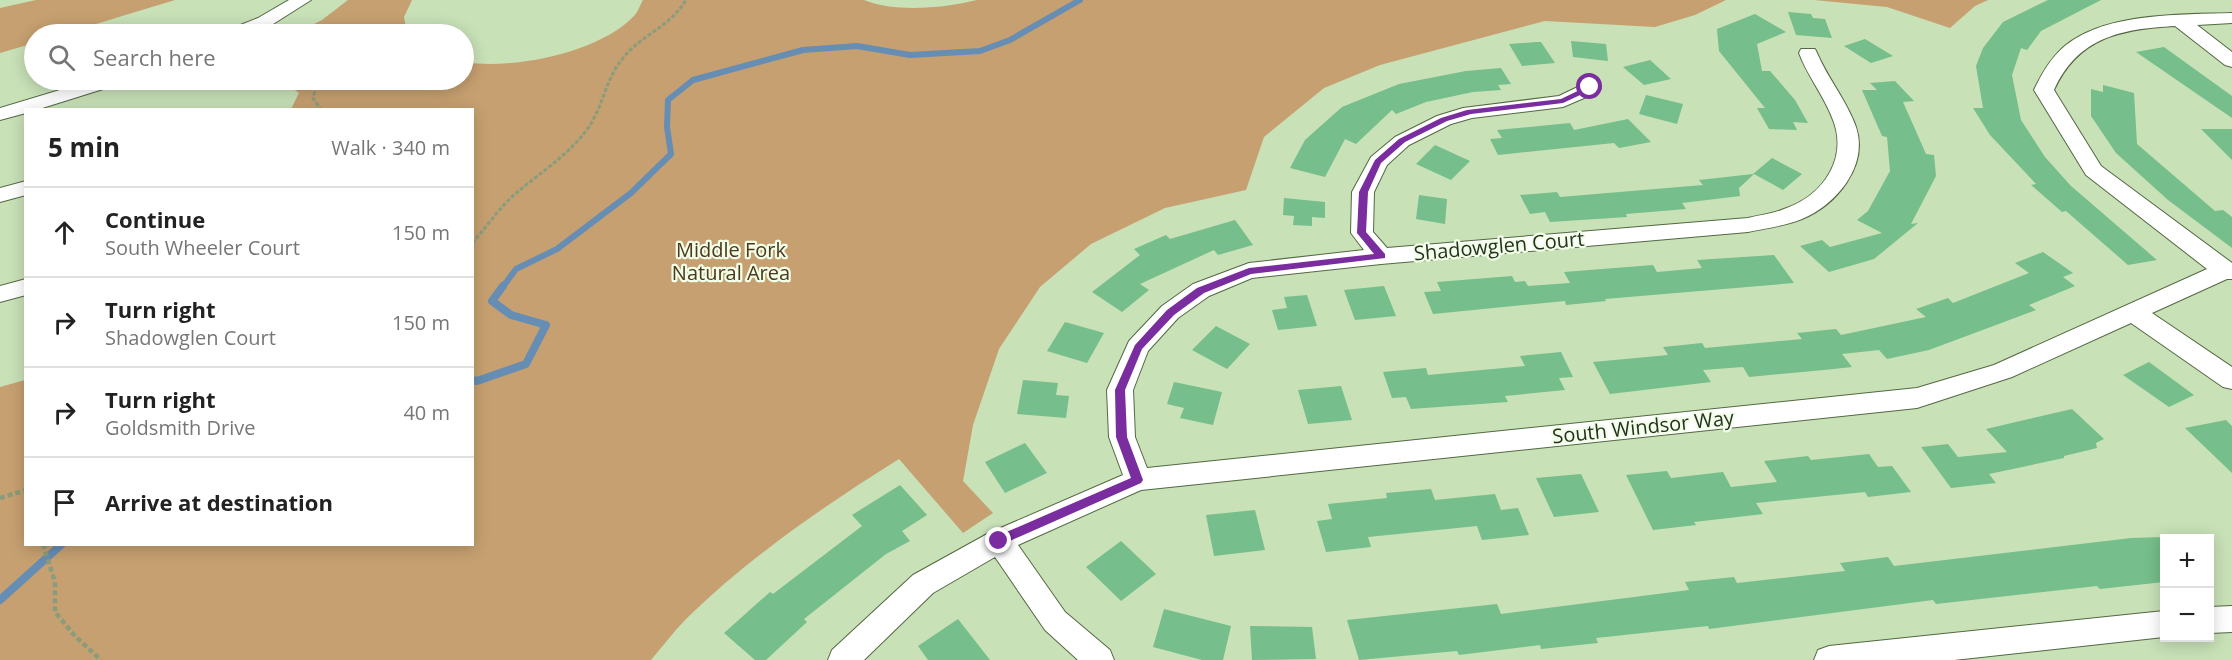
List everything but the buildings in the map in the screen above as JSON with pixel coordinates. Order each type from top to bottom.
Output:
[{"type":"street","points":[[259,24],[302,0]]},
{"type":"street","points":[[2228,271],[2093,170],[2043,90],[2057,64],[2080,43],[2121,26],[2232,18]]},
{"type":"street","points":[[2180,21],[2232,61]]},
{"type":"street","name":"Shadowglen Court","points":[[1138,480],[1122,437],[1120,390],[1138,347],[1170,312],[1201,290],[1249,271],[1381,256],[1748,225],[1797,212],[1824,194],[1843,173],[1850,144],[1842,116],[1815,72],[1808,53]]},
{"type":"street","points":[[1381,256],[1362,233],[1364,192],[1378,162],[1402,141],[1444,120],[1470,112],[1563,101],[1590,87]]},
{"type":"street","points":[[0,114],[79,90]]},
{"type":"street","points":[[0,195],[24,189]]},
{"type":"street","name":"South Windsor Way","points":[[843,660],[923,584],[999,541],[1138,480],[1917,398],[2003,371],[2228,271]]},
{"type":"street","points":[[0,294],[24,288]]},
{"type":"street","points":[[2133,312],[2232,380]]},
{"type":"street","points":[[999,541],[1055,621],[1099,660]]},
{"type":"street","points":[[2214,620],[2232,619]]},
{"type":"street","points":[[1829,660],[2160,624]]},
{"type":"path","points":[[474,241],[504,204],[541,175],[582,136],[594,120],[620,62],[633,48],[662,30],[675,18],[686,0]]},
{"type":"path","points":[[315,90],[313,98],[319,108]]},
{"type":"path","points":[[0,498],[24,491]]},
{"type":"path","points":[[44,546],[56,582],[55,612],[75,636],[101,660]]},
{"type":"green space","points":[[36,0],[175,0],[96,24],[24,24],[24,46],[0,53],[0,8]]},
{"type":"green space","points":[[348,0],[412,0],[404,17],[405,24],[314,24]]},
{"type":"green space","name":"Middle Fork Natural Area","points":[[643,0],[864,0],[891,7],[920,8],[977,0],[1726,0],[1695,15],[1655,27],[1545,21],[1380,65],[1324,88],[1264,137],[1246,190],[1165,208],[1091,244],[1040,287],[999,349],[973,425],[963,481],[993,513],[963,533],[899,459],[843,495],[762,553],[687,618],[651,660],[0,660],[0,387],[24,380],[24,546],[474,546],[474,108],[292,108],[299,93],[295,90],[474,90],[474,63],[530,61],[577,49],[619,29],[638,10]]},
{"type":"green space","points":[[1814,0],[1988,0],[1975,6],[1950,28],[1887,7]]},
{"type":"waterway","points":[[502,288],[516,269],[557,249],[631,193],[671,154],[667,127],[668,100],[693,80],[803,50],[857,46],[910,55],[980,51],[1010,40],[1080,0]]},
{"type":"waterway","points":[[474,380],[526,364],[546,325],[511,315],[492,301],[503,286]]},
{"type":"waterway","points":[[0,600],[60,546]]},
{"type":"route","points":[[999,541],[1138,480],[1122,437],[1120,390],[1138,347],[1170,312],[1201,290],[1249,271],[1381,256],[1362,233],[1364,192],[1378,162],[1402,141],[1444,120],[1470,112],[1563,101],[1590,87]]}]
